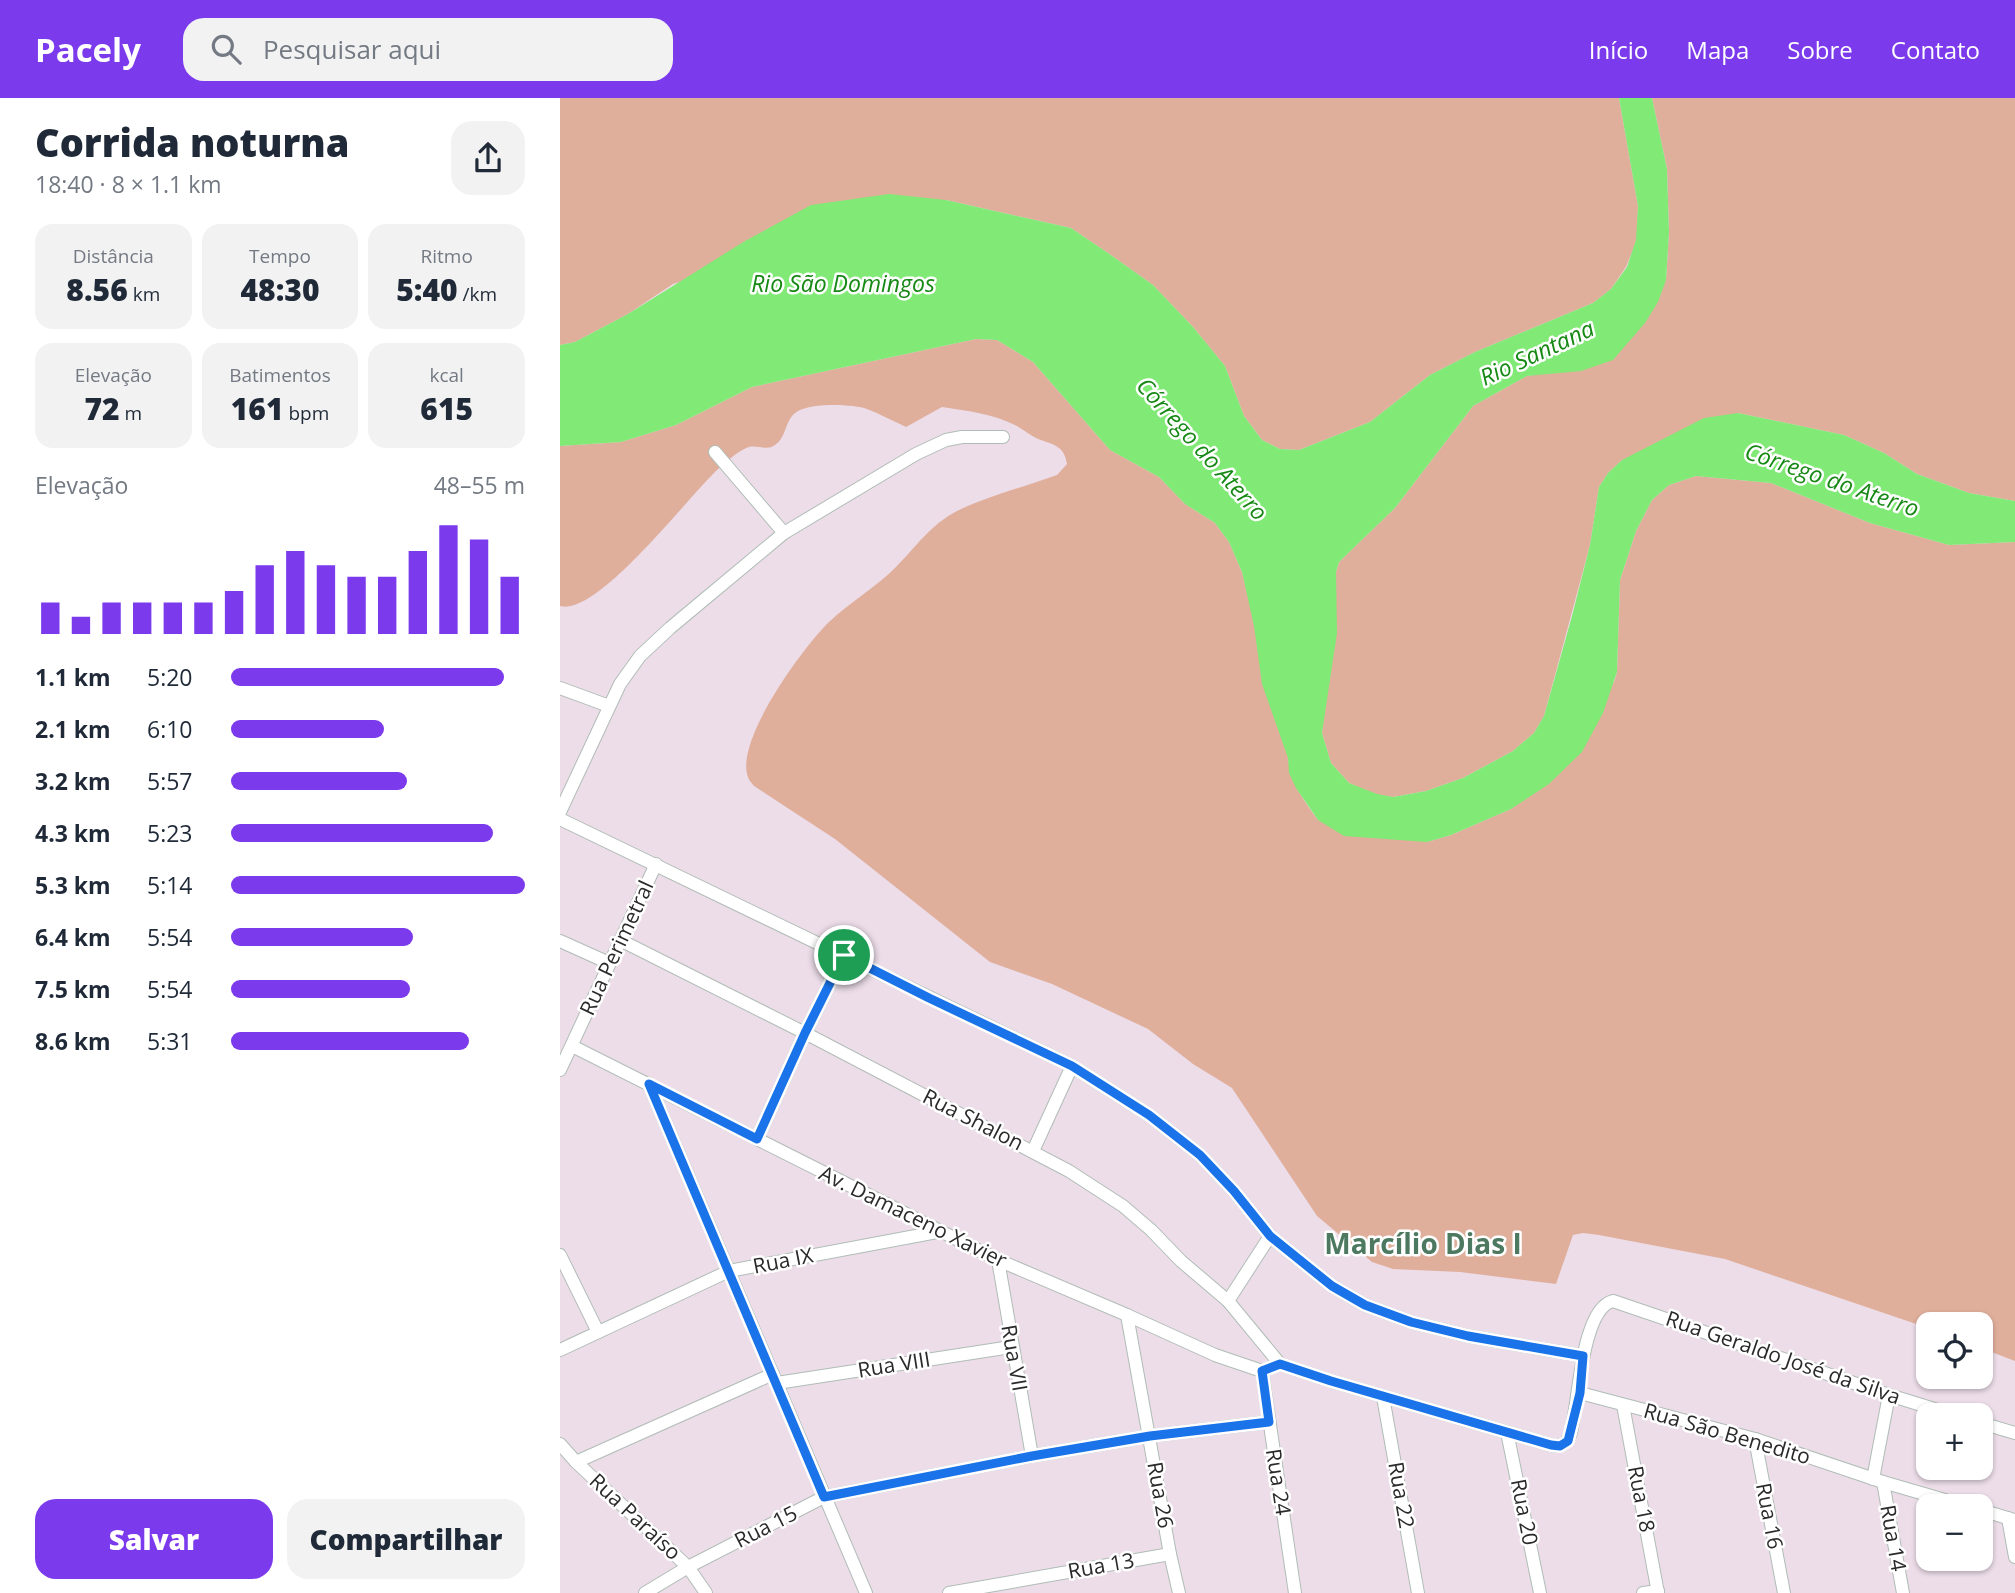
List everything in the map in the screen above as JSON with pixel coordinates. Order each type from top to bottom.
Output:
[{"type":"street","points":[[560,812],[628,670],[640,656],[784,533],[916,454],[946,440],[962,437],[1003,437]]},
{"type":"street","points":[[715,452],[784,533]]},
{"type":"street","points":[[560,688],[609,706]]},
{"type":"street","points":[[560,819],[1072,1066],[1149,1115],[1200,1155],[1234,1191],[1270,1236],[1332,1286],[1365,1305],[1411,1322],[1468,1336],[1583,1356],[1580,1393],[1572,1430],[1560,1446],[1383,1397],[1280,1364],[1262,1371]]},
{"type":"street","name":"Rua Perimetral","points":[[561,1067],[656,864]]},
{"type":"street","name":"Rua Shalon","points":[[620,940],[1033,1151],[1123,1206],[1228,1301],[1280,1364]]},
{"type":"street","points":[[560,941],[609,963]]},
{"type":"street","points":[[757,1139],[844,955]]},
{"type":"street","name":"Av. Damaceno Xavier","points":[[572,1046],[998,1261],[1215,1355],[1262,1371]]},
{"type":"street","points":[[1033,1151],[1072,1066]]},
{"type":"street","points":[[649,1084],[866,1593]]},
{"type":"street","name":"Rua IX","points":[[560,1350],[729,1271],[937,1232]]},
{"type":"street","points":[[1228,1301],[1270,1236]]},
{"type":"street","points":[[560,1255],[598,1332]]},
{"type":"street","name":"Rua VII","points":[[998,1261],[1032,1456]]},
{"type":"street","name":"Rua Geraldo José da Silva","points":[[1583,1356],[1591,1325],[1609,1302],[1620,1302],[1916,1403]]},
{"type":"street","name":"Rua 26","points":[[1127,1315],[1170,1554],[1180,1593]]},
{"type":"street","name":"Rua VIII","points":[[576,1462],[775,1379],[1011,1347]]},
{"type":"street","name":"Rua 24","points":[[1262,1371],[1295,1593]]},
{"type":"street","name":"Rua São Benedito","points":[[1580,1393],[1755,1439],[1924,1494]]},
{"type":"street","points":[[1878,1481],[1889,1395]]},
{"type":"street","name":"Rua 22","points":[[1383,1397],[1418,1593]]},
{"type":"street","name":"Rua 18","points":[[1623,1405],[1658,1592]]},
{"type":"street","name":"Rua 15","points":[[645,1593],[688,1567],[824,1497],[1150,1436],[1269,1422]]},
{"type":"street","points":[[1993,1427],[2015,1433]]},
{"type":"street","name":"Rua 20","points":[[1507,1432],[1540,1593]]},
{"type":"street","name":"Rua 16","points":[[1755,1439],[1784,1593]]},
{"type":"street","name":"Rua Paraíso","points":[[560,1444],[688,1567],[706,1593]]},
{"type":"street","name":"Rua 14","points":[[1878,1481],[1903,1593]]},
{"type":"street","points":[[1993,1514],[2011,1519],[2015,1556]]},
{"type":"street","name":"Rua 13","points":[[949,1593],[1170,1554]]},
{"type":"street","points":[[1643,1593],[1658,1592]]},
{"type":"shaded area","points":[[560,98],[1619,98],[1638,206],[1637,240],[1626,267],[1611,289],[1593,303],[1475,352],[1430,375],[1370,422],[1299,450],[1280,449],[1262,440],[1244,416],[1225,366],[1153,285],[1071,228],[946,200],[673,284],[628,314],[575,342],[560,345]]},
{"type":"shaded area","points":[[1652,98],[2015,98],[2015,501],[1969,493],[1917,474],[1884,453],[1844,435],[1738,413],[1622,460],[1608,473],[1599,487],[1590,545],[1544,716],[1534,733],[1513,751],[1463,778],[1426,791],[1393,797],[1377,795],[1349,783],[1331,763],[1322,733],[1339,562],[1395,508],[1473,406],[1527,376],[1545,373],[1666,280],[1669,232],[1667,169]]},
{"type":"shaded area","points":[[976,339],[997,340],[1033,362],[1110,450],[1159,477],[1185,504],[1215,523],[1229,542],[1242,572],[1292,775],[1318,820],[1427,842],[1451,835],[1511,809],[1614,682],[1617,672],[1620,580],[1636,531],[1652,500],[1669,485],[1696,476],[1771,483],[1870,523],[1949,545],[2015,542],[2015,1361],[1993,1353],[1993,1312],[1916,1312],[1916,1324],[1725,1259],[1599,1235],[1573,1235],[1556,1284],[1460,1272],[1393,1269],[1372,1262],[1317,1216],[1232,1088],[1193,1064],[1148,1029],[1052,984],[990,962],[835,839],[754,786],[748,777],[746,761],[761,718],[789,672],[829,622],[895,568],[947,517],[980,501],[1057,475],[1067,464],[1063,452],[1056,446],[1017,426],[981,414],[942,407],[906,427],[860,407],[808,407],[791,417],[775,445],[769,448],[749,447],[727,461],[622,572],[598,592],[577,604],[560,606],[560,446],[621,442],[676,425],[752,387]]},
{"type":"water","name":"Rio São Domingos","points":[[1619,98],[1652,98],[1667,169],[1669,232],[1666,280],[1658,302],[1645,323],[1613,360],[1581,371],[1527,376],[1473,406],[1395,508],[1339,562],[1336,572],[1337,633],[1322,733],[1331,763],[1349,783],[1393,797],[1426,791],[1463,778],[1513,751],[1534,733],[1544,716],[1572,616],[1590,545],[1599,487],[1608,473],[1622,460],[1704,418],[1738,413],[1844,435],[1884,453],[1917,474],[1969,493],[2015,501],[2015,542],[1949,545],[1870,523],[1771,483],[1696,476],[1669,485],[1652,500],[1636,531],[1620,580],[1617,672],[1603,713],[1582,752],[1549,784],[1511,809],[1451,835],[1427,842],[1344,836],[1318,820],[1289,773],[1288,758],[1262,684],[1254,626],[1242,572],[1229,542],[1215,523],[1185,504],[1159,477],[1110,450],[1033,362],[997,340],[976,339],[752,387],[676,425],[621,442],[560,446],[560,345],[575,342],[628,314],[745,241],[811,205],[889,194],[946,200],[1071,228],[1153,285],[1193,327],[1225,366],[1244,416],[1262,440],[1280,449],[1299,450],[1370,422],[1430,375],[1475,352],[1593,303],[1611,289],[1627,267],[1636,240],[1638,206]]},
{"type":"district","name":"Marcílio Dias I","points":[[1423,1244]]},
{"type":"route","points":[[844,955],[1072,1066],[1149,1115],[1200,1155],[1234,1191],[1270,1236],[1332,1286],[1365,1305],[1411,1322],[1468,1336],[1583,1356],[1580,1393],[1568,1441],[1560,1446],[1551,1445],[1383,1397],[1280,1364],[1262,1371],[1269,1422],[1150,1436],[824,1497],[649,1084],[757,1139],[844,955]]},
{"type":"water label","name":"Rio Santana","points":[[1537,353]]},
{"type":"water label","name":"Córrego do Aterro","points":[[1202,449]]},
{"type":"water label","name":"Córrego do Aterro","points":[[1832,480]]}]
